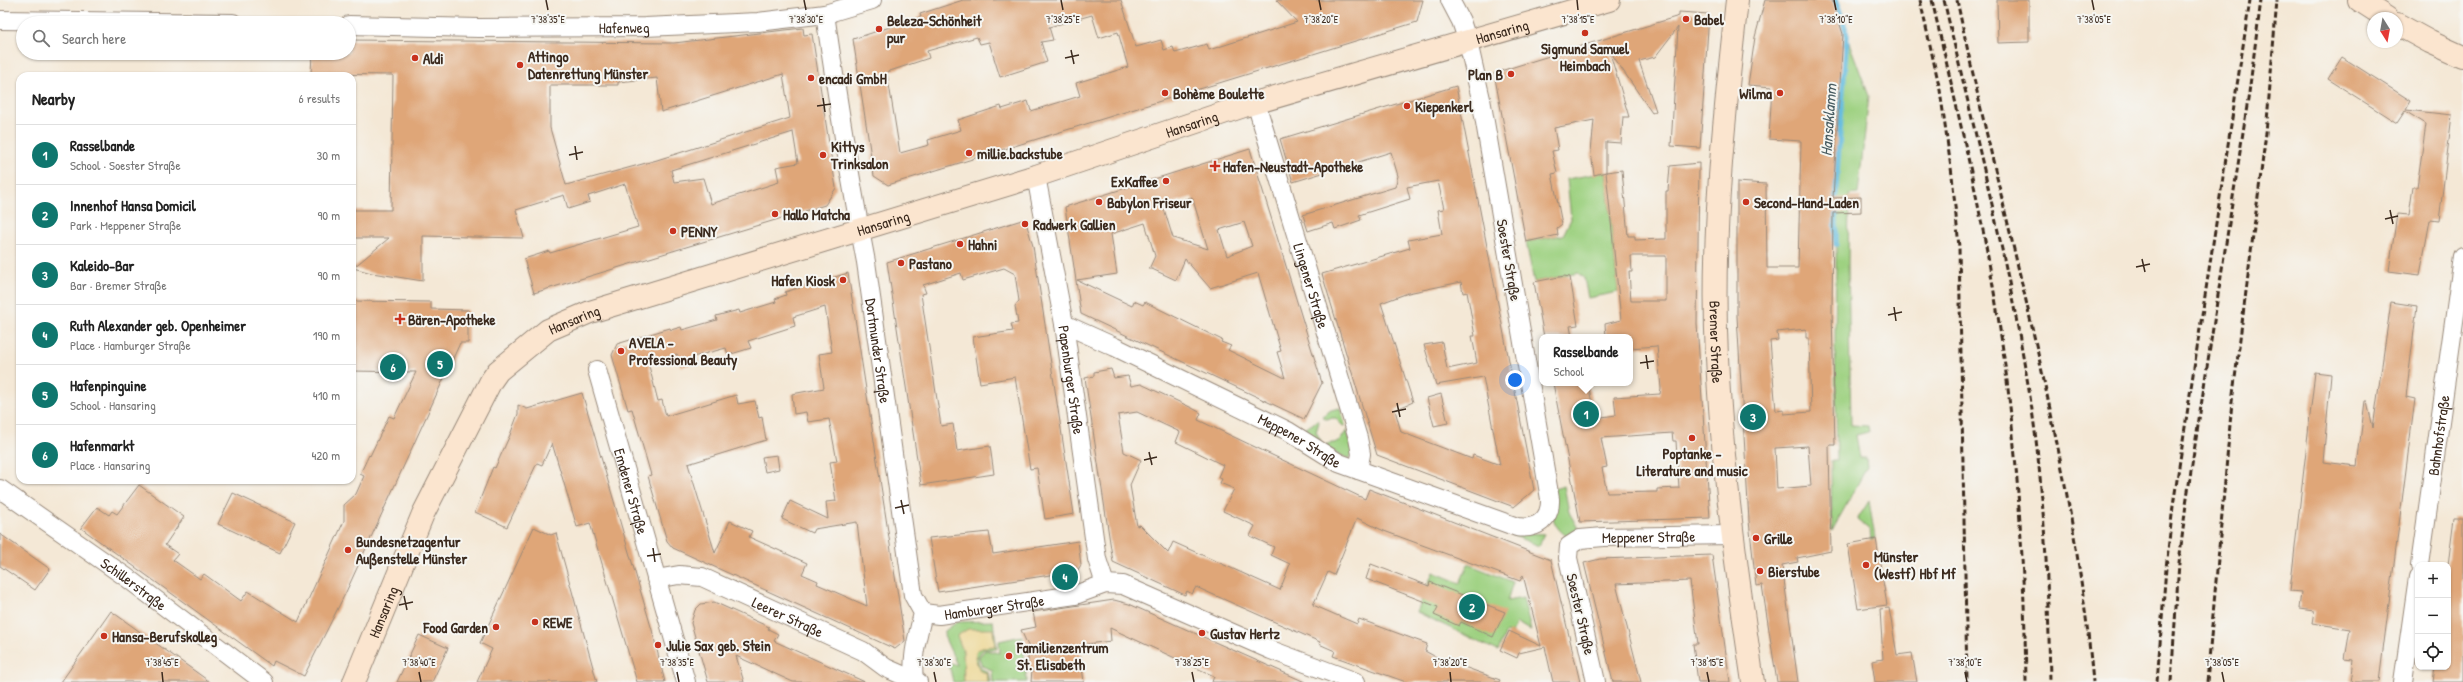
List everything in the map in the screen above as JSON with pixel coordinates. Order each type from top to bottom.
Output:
[{"type":"main road","name":"Hansaring","points":[[354,682],[423,514],[470,420],[498,371],[548,330],[584,314],[704,276],[859,231],[1036,176],[1256,102],[1468,42],[1609,0]]},
{"type":"main road","name":"Bremer Straße","points":[[1737,0],[1720,154],[1717,250],[1717,358],[1732,535],[1753,682]]},
{"type":"main road","points":[[2359,0],[2378,12]]},
{"type":"main road","points":[[2403,27],[2430,42],[2463,57]]},
{"type":"street","name":"Hafenweg","points":[[356,26],[474,28],[645,27],[758,22],[825,14],[872,0]]},
{"type":"street","name":"Soester Straße","points":[[1450,0],[1461,21],[1468,42],[1481,99],[1550,498],[1548,514],[1542,521]]},
{"type":"street","name":"Dortmunder Straße","points":[[825,14],[859,231],[866,262],[913,595],[923,613]]},
{"type":"street","points":[[0,20],[16,20]]},
{"type":"street","name":"Lingener Straße","points":[[1256,102],[1308,278],[1358,438],[1361,454],[1358,470]]},
{"type":"street","name":"Papenburger Straße","points":[[1036,176],[1064,324],[1097,559],[1105,584]]},
{"type":"street","name":"Bahnhofstraße","points":[[2420,562],[2463,257]]},
{"type":"street","name":"Meppener Straße","points":[[1064,324],[1115,347],[1288,431],[1339,463],[1517,527],[1534,526],[1542,521]]},
{"type":"street","name":"Emdener Straße","points":[[597,370],[686,682]]},
{"type":"street","name":"Schillerstraße","points":[[0,489],[126,577],[264,682]]},
{"type":"street","name":"Meppener Straße","points":[[1569,546],[1580,539],[1604,537],[1732,535]]},
{"type":"street","name":"Soester Straße","points":[[1569,546],[1568,558],[1596,682]]},
{"type":"street","name":"Leerer Straße","points":[[656,579],[679,575],[702,577],[863,651],[886,668],[916,681]]},
{"type":"street","name":"Hamburger Straße","points":[[923,613],[939,615],[1067,596],[1105,584],[1123,585],[1271,650],[1356,682]]},
{"type":"street","points":[[2403,682],[2415,598]]},
{"type":"street","points":[[916,681],[912,667],[923,613]]},
{"type":"green space","points":[[1848,40],[1869,96],[1858,194],[1849,195],[1848,261],[1851,425],[1868,426],[1869,432],[1856,435],[1860,458],[1866,458],[1867,467],[1832,531],[1831,461],[1837,461],[1835,340],[1837,186]]},
{"type":"green space","points":[[1606,172],[1618,292],[1588,298],[1584,278],[1578,273],[1534,282],[1526,242],[1563,235],[1571,219],[1567,179]]},
{"type":"green space","points":[[1340,408],[1345,425],[1343,426],[1335,418],[1325,419],[1323,416],[1331,410]]},
{"type":"green space","points":[[1318,420],[1319,422],[1316,432],[1321,441],[1302,431]]},
{"type":"green space","points":[[1347,430],[1353,453],[1349,459],[1326,448],[1327,444],[1339,442]]},
{"type":"green space","points":[[1564,486],[1569,512],[1580,532],[1570,538],[1558,528],[1552,511],[1554,489]]},
{"type":"green space","points":[[1869,501],[1875,538],[1871,539],[1870,530],[1857,520]]},
{"type":"green space","points":[[1514,532],[1544,534],[1539,546],[1512,535]]},
{"type":"green space","points":[[1468,564],[1513,582],[1507,601],[1523,598],[1531,630],[1516,623],[1512,634],[1506,632],[1498,651],[1417,612],[1433,572],[1460,583]]},
{"type":"green space","points":[[993,621],[997,649],[984,649],[978,656],[978,661],[982,669],[988,672],[990,682],[953,682],[949,664],[957,665],[944,636],[945,631],[957,622]]},
{"type":"green space","points":[[1022,636],[1027,682],[993,682],[992,670],[982,666],[979,657],[985,650],[1000,653],[999,641]]},
{"type":"sand","points":[[968,629],[993,629],[995,646],[977,650],[975,658],[980,671],[987,673],[988,682],[964,682],[963,651],[957,636]]},
{"type":"building","points":[[963,0],[1121,0],[1136,47],[1161,40],[1164,50],[1173,47],[1175,53],[1207,44],[1209,50],[1297,22],[1276,0],[1423,0],[1417,22],[888,185],[874,176],[853,39],[921,17],[920,14]],"holes":[[[1092,15],[1099,38],[1118,32],[1128,67],[1076,83],[1080,96],[1031,111],[1028,101],[1002,109],[1001,106],[958,120],[961,130],[928,140],[929,145],[900,153],[887,72],[929,58],[927,51],[977,37],[980,44],[989,42],[1000,77],[1047,62],[1041,42],[1053,40],[1049,27]]]},
{"type":"building","points":[[1765,0],[1832,0],[1843,34],[1833,198],[1861,197],[1861,212],[1833,213],[1832,310],[1835,445],[1829,445],[1831,551],[1797,558],[1798,562],[1782,565],[1798,682],[1777,682],[1762,585],[1756,586],[1749,521],[1737,316],[1737,182],[1766,184],[1767,268],[1798,268],[1801,141],[1769,139],[1772,87],[1748,85],[1755,37]],"holes":[[[1806,329],[1806,338],[1809,338],[1811,412],[1784,414],[1784,410],[1776,411],[1770,341],[1778,340],[1777,332]],[[1808,446],[1811,486],[1777,489],[1775,448]]]},
{"type":"building","points":[[1997,0],[2029,0],[2029,42],[1998,43]]},
{"type":"building","points":[[1679,12],[1709,14],[1700,148],[1671,146],[1678,27],[1655,57],[1639,61],[1656,111],[1652,113],[1609,50],[1629,117],[1623,117],[1621,143],[1606,142],[1606,172],[1594,175],[1591,152],[1594,120],[1554,128],[1558,150],[1552,151],[1557,173],[1552,174],[1562,224],[1557,228],[1558,235],[1526,242],[1494,73],[1679,16]]},
{"type":"building","points":[[803,28],[804,35],[812,34],[836,188],[825,205],[534,293],[524,259],[549,251],[550,253],[638,227],[625,184],[588,196],[590,202],[568,209],[564,195],[516,210],[524,238],[423,236],[423,281],[372,273],[356,269],[356,266],[389,238],[356,238],[356,210],[391,210],[393,75],[356,75],[356,72],[311,72],[312,60],[356,60],[356,40],[674,43]],"holes":[[[783,74],[790,118],[657,160],[566,185],[550,128],[550,85],[618,85],[618,82],[657,78],[661,112]],[[793,132],[798,163],[776,167],[779,182],[711,204],[703,178],[674,182],[671,170]]]},
{"type":"building","points":[[2342,57],[2411,101],[2406,110],[2452,115],[2439,221],[2430,220],[2420,275],[2389,271],[2397,214],[2409,215],[2413,187],[2417,187],[2426,124],[2405,111],[2397,123],[2328,79]]},
{"type":"building","points":[[1456,86],[1534,490],[1514,507],[1377,455],[1322,274],[1410,248],[1408,240],[1442,234],[1438,210],[1444,209],[1438,181],[1407,187],[1410,199],[1359,215],[1361,220],[1335,229],[1333,223],[1308,231],[1303,215],[1395,187],[1398,176],[1391,152],[1293,182],[1280,139]],"holes":[[[1461,282],[1463,293],[1467,292],[1475,336],[1472,336],[1477,363],[1447,369],[1442,342],[1424,345],[1436,385],[1483,377],[1500,465],[1473,455],[1472,459],[1401,432],[1395,410],[1413,402],[1381,303],[1408,293]]]},
{"type":"building","points":[[1250,149],[1322,383],[1304,419],[1081,314],[1065,207]],"holes":[[[1192,197],[1208,249],[1173,238],[1163,206]],[[1244,222],[1252,246],[1227,256],[1219,230]],[[1145,223],[1155,256],[1149,269],[1176,280],[1185,259],[1210,288],[1258,273],[1281,351],[1277,352],[1285,378],[1228,350],[1231,346],[1221,342],[1222,340],[1145,302],[1143,305],[1134,301],[1132,306],[1077,280],[1117,274],[1111,234]]]},
{"type":"building","points":[[1699,163],[1697,324],[1710,518],[1580,522],[1554,386],[1588,386],[1595,418],[1616,415],[1614,397],[1660,394],[1661,388],[1657,346],[1633,348],[1633,334],[1606,334],[1605,324],[1621,320],[1606,172],[1622,170],[1628,236],[1635,236],[1635,240],[1666,239],[1666,191],[1668,191],[1670,166]],"holes":[[[1631,256],[1666,256],[1666,301],[1631,301],[1629,272],[1632,272]],[[1672,433],[1673,441],[1676,441],[1679,488],[1657,489],[1657,492],[1607,493],[1602,468],[1607,467],[1601,438]]]},
{"type":"building","points":[[1025,219],[1033,246],[1074,514],[1045,519],[1037,468],[1030,469],[1015,377],[980,383],[973,337],[1013,331],[1011,324],[1018,323],[1015,306],[1019,301],[1015,274],[1004,268],[963,280],[961,273],[923,285],[926,293],[921,294],[941,426],[953,424],[957,451],[990,446],[994,474],[921,485],[887,262]]},
{"type":"building","points":[[848,273],[905,641],[895,649],[673,548],[667,541],[648,476],[651,475],[632,409],[628,410],[612,355],[617,344],[670,328],[671,330],[681,327],[682,330],[717,320],[716,316],[739,310],[740,313],[776,302],[775,299],[786,295],[785,292]],"holes":[[[825,307],[832,352],[819,354],[824,388],[792,394],[794,414],[806,412],[808,422],[829,419],[837,461],[830,462],[836,501],[826,502],[828,519],[790,501],[782,519],[812,533],[814,529],[857,522],[867,606],[817,584],[818,581],[802,574],[807,563],[749,537],[752,531],[730,521],[715,553],[688,464],[766,440],[762,417],[759,418],[755,401],[738,404],[736,395],[666,416],[662,400],[658,401],[648,362],[677,354],[681,367],[695,363],[693,357],[726,348],[728,355],[751,348],[748,341],[795,326],[793,317]]]},
{"type":"building","points":[[1564,276],[1570,277],[1578,325],[1570,326],[1571,334],[1543,334],[1534,282]]},
{"type":"building","points":[[356,301],[431,302],[431,309],[468,310],[468,343],[460,343],[346,592],[304,676],[274,661],[272,666],[81,528],[97,507],[109,515],[112,511],[117,514],[139,485],[184,517],[165,545],[178,554],[173,560],[200,579],[204,574],[241,601],[248,591],[298,622],[344,521],[344,505],[356,494],[364,476],[360,474],[369,455],[370,456],[389,416],[394,418],[416,372],[356,371]]},
{"type":"building","points":[[2391,302],[2417,306],[2406,397],[2415,399],[2379,682],[2351,682],[2354,660],[2345,659],[2350,629],[2312,623],[2314,611],[2299,609],[2301,592],[2290,591],[2315,372],[2331,374],[2323,462],[2357,466],[2365,401],[2367,401],[2373,428]]},
{"type":"building","points":[[1111,369],[1114,378],[1128,376],[1131,386],[1141,384],[1192,408],[1201,413],[1198,420],[1365,499],[1369,489],[1551,560],[1580,682],[1553,682],[1545,647],[1519,653],[1517,658],[1500,650],[1509,631],[1541,646],[1523,575],[1520,581],[1384,531],[1357,518],[1334,575],[1328,572],[1313,605],[1357,624],[1359,619],[1427,644],[1425,651],[1434,656],[1500,680],[1499,682],[1406,682],[1333,656],[1335,651],[1319,644],[1320,642],[1196,587],[1192,594],[1187,591],[1185,595],[1113,562],[1085,378],[1094,376],[1094,372]],"holes":[[[1137,412],[1180,432],[1176,442],[1223,465],[1218,477],[1222,479],[1220,483],[1234,489],[1223,511],[1255,526],[1250,536],[1274,547],[1271,555],[1290,564],[1280,590],[1173,542],[1168,553],[1140,525],[1137,526],[1130,485],[1141,460],[1124,452],[1118,415]]]},
{"type":"building","points":[[582,393],[652,630],[665,682],[637,682],[590,523],[577,527],[552,443],[542,465],[537,463],[507,527],[475,512],[493,467],[495,468],[510,435],[518,414],[518,405],[527,409]]},
{"type":"building","points":[[1441,394],[1448,423],[1434,426],[1427,398]]},
{"type":"building","points":[[777,455],[779,469],[765,472],[762,457]]},
{"type":"building","points":[[233,493],[295,522],[280,553],[218,524]]},
{"type":"building","points":[[2454,518],[2463,518],[2463,682],[2433,682],[2435,670],[2451,670],[2451,562],[2448,562]]},
{"type":"building","name":"REWE","points":[[534,527],[551,535],[556,533],[597,682],[477,682],[492,649],[480,643]]},
{"type":"building","points":[[989,532],[993,554],[1078,541],[1081,565],[1077,571],[938,592],[929,538]]},
{"type":"building","points":[[0,534],[50,569],[35,590],[0,566]]},
{"type":"building","name":"Münster (Westf) Hbf Mf","points":[[1876,539],[1887,605],[1858,609],[1848,544]]},
{"type":"building","points":[[1712,555],[1730,682],[1698,682],[1693,644],[1698,644],[1690,581],[1616,584],[1641,682],[1613,682],[1584,563],[1600,559]]},
{"type":"building","points":[[1371,564],[1429,586],[1430,582],[1505,612],[1493,637],[1461,622],[1459,626],[1434,615],[1438,607],[1366,579]]},
{"type":"building","points":[[1114,600],[1129,604],[1305,682],[1212,682],[1214,676],[1110,628],[1111,641],[1079,645],[1084,682],[1031,682],[1032,669],[1027,670],[1029,648],[1021,630],[1036,627],[1033,612]]},
{"type":"building","points":[[714,602],[769,627],[768,629],[778,634],[774,641],[865,682],[793,682],[736,656],[744,682],[708,682],[691,623],[695,610],[701,604]]},
{"type":"building","points":[[1889,608],[1897,655],[1912,653],[1917,682],[1875,682],[1872,661],[1883,659],[1880,609]]},
{"type":"building","points":[[111,611],[210,682],[61,682]]},
{"type":"building","points":[[419,635],[448,648],[432,682],[397,682]]},
{"type":"waterway","name":"Hansaklamm","points":[[1836,0],[1847,34],[1836,187],[1836,244]]},
{"type":"railway","points":[[1920,0],[1940,90],[1952,175],[1959,247],[1967,682]]},
{"type":"railway","points":[[1932,0],[1981,218],[2002,340],[2018,487],[2026,682]]},
{"type":"railway","points":[[1944,0],[1987,183],[2017,321],[2025,367],[2037,445],[2041,485],[2048,603],[2050,682]]},
{"type":"railway","points":[[1957,0],[1975,85],[2035,339],[2070,509],[2083,595],[2093,682]]},
{"type":"railway","points":[[2157,682],[2166,568],[2173,506],[2250,0]]},
{"type":"railway","points":[[2171,682],[2179,563],[2186,504],[2249,93],[2261,0]]},
{"type":"railway","points":[[2207,682],[2232,402],[2266,133],[2277,0]]},
{"type":"place","name":"Babel","points":[[1686,19]]},
{"type":"place","name":"Beleza-Schönheit pur","points":[[879,29]]},
{"type":"place","name":"Sigmund Samuel Heimbach","points":[[1585,33]]},
{"type":"place","name":"Aldi","points":[[415,58]]},
{"type":"place","name":"Attingo Datenrettung Münster","points":[[520,65]]},
{"type":"place","name":"Plan B","points":[[1511,74]]},
{"type":"place","name":"encadi GmbH","points":[[811,78]]},
{"type":"place","name":"Bohème Boulette","points":[[1165,93]]},
{"type":"place","name":"Wilma","points":[[1780,93]]},
{"type":"place","name":"Kiepenkerl","points":[[1407,106]]},
{"type":"place","name":"millie.backstube","points":[[969,153]]},
{"type":"place","name":"Kittys Trinksalon","points":[[823,155]]},
{"type":"place","name":"Hafen-Neustadt-Apotheke","points":[[1215,166]]},
{"type":"place","name":"ExKaffee","points":[[1166,181]]},
{"type":"place","name":"Babylon Friseur","points":[[1099,202]]},
{"type":"place","name":"Second-Hand-Laden","points":[[1746,202]]},
{"type":"place","name":"Hallo Matcha","points":[[775,214]]},
{"type":"place","name":"Radwerk Gallien","points":[[1025,224]]},
{"type":"place","name":"PENNY","points":[[673,231]]},
{"type":"place","name":"Hahni","points":[[960,244]]},
{"type":"place","name":"Pastano","points":[[901,263]]},
{"type":"place","name":"Hafen Kiosk","points":[[843,280]]},
{"type":"place","name":"Bären-Apotheke","points":[[400,319]]},
{"type":"place","name":"AVELA - Professional Beauty","points":[[621,351]]},
{"type":"place","name":"Hafenpinguine","points":[[440,364]]},
{"type":"place","name":"Hafenmarkt","points":[[393,367]]},
{"type":"place","name":"Rasselbande","points":[[1586,414]]},
{"type":"place","name":"Kaleido-Bar","points":[[1753,417]]},
{"type":"place","name":"Poptanke - Literature and music","points":[[1692,438]]},
{"type":"place","name":"Grille","points":[[1756,538]]},
{"type":"place","name":"Bundesnetzagentur Außenstelle Münster","points":[[348,550]]},
{"type":"place","name":"Münster (Westf) Hbf Mf","points":[[1866,565]]},
{"type":"place","name":"Bierstube","points":[[1760,571]]},
{"type":"place","name":"Ruth Alexander geb. Openheimer","points":[[1065,577]]},
{"type":"place","name":"Innenhof Hansa Domicil","points":[[1472,607]]},
{"type":"place","name":"REWE","points":[[535,622]]},
{"type":"place","name":"Food Garden","points":[[496,627]]},
{"type":"place","name":"Gustav Hertz","points":[[1202,633]]},
{"type":"place","name":"Hansa-Berufskolleg","points":[[104,636]]},
{"type":"place","name":"Julie Sax geb. Stein","points":[[658,645]]},
{"type":"place","name":"Familienzentrum St. Elisabeth","points":[[1009,656]]}]
